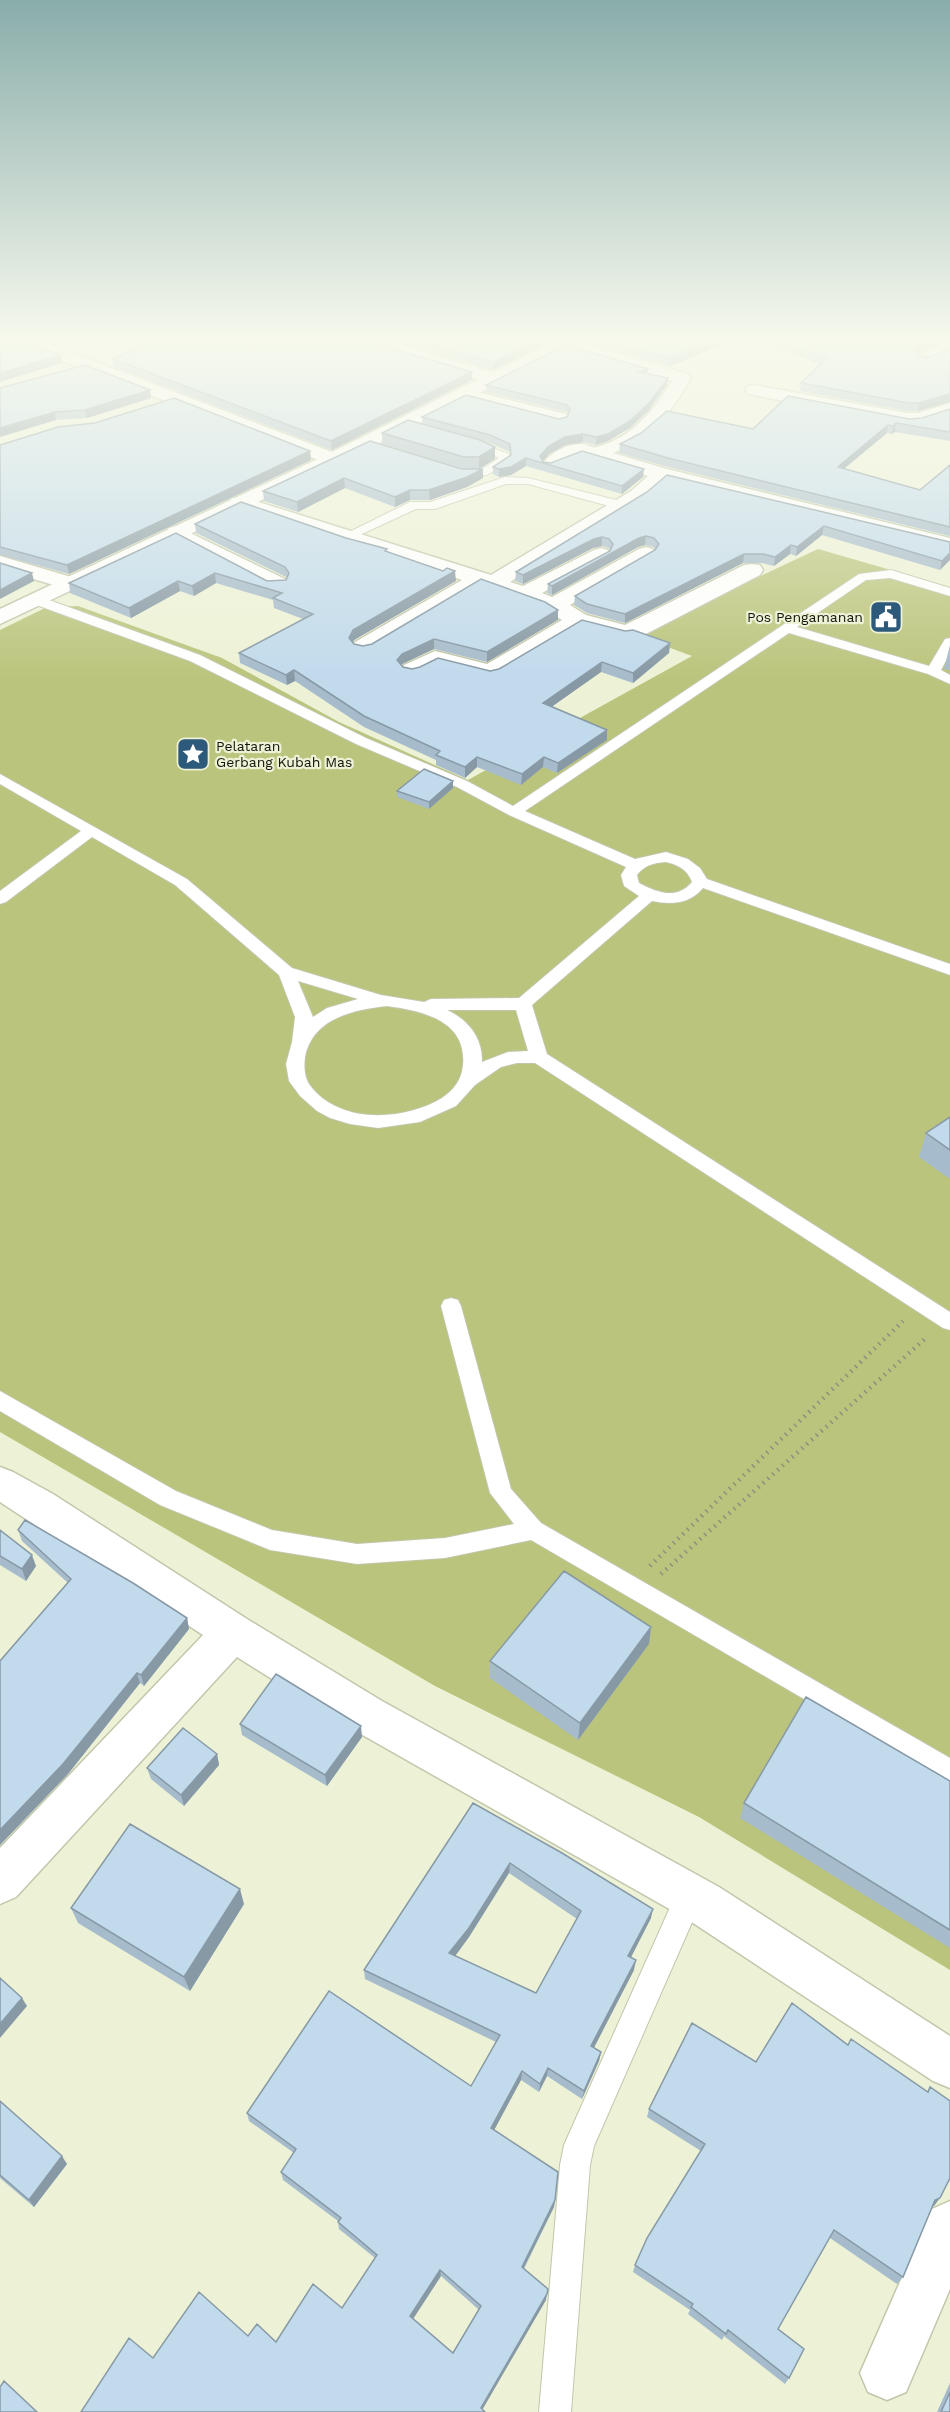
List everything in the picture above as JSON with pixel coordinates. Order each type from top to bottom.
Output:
[{"type":"street","points":[[324,456],[333,459]]},
{"type":"street","points":[[0,617],[340,456]]},
{"type":"street","points":[[552,464],[564,456]]},
{"type":"street","points":[[606,456],[662,474],[880,525],[950,544]]},
{"type":"street","points":[[363,647],[638,495],[662,474]]},
{"type":"street","points":[[239,502],[487,580],[554,605],[578,621],[625,632],[636,630],[752,570]]},
{"type":"street","points":[[176,532],[277,584]]},
{"type":"street","points":[[523,595],[616,546]]},
{"type":"street","points":[[554,605],[646,553]]},
{"type":"street","points":[[0,562],[70,584]]},
{"type":"street","points":[[412,670],[435,658],[490,672],[578,621]]},
{"type":"street","points":[[0,1483],[367,1715],[690,1895],[950,2064]]},
{"type":"street","points":[[0,1881],[233,1632]]},
{"type":"street","points":[[886,2373],[950,2228]]},
{"type":"lane","points":[[474,475],[495,468],[504,461],[504,456]]},
{"type":"lane","points":[[347,536],[414,505],[431,506],[505,480],[528,480],[620,505]]},
{"type":"lane","points":[[514,812],[789,629],[863,577],[891,574],[950,592]]},
{"type":"lane","points":[[36,600],[195,658],[361,741],[462,784],[514,812],[635,865]]},
{"type":"lane","points":[[789,629],[933,671],[950,680]]},
{"type":"lane","points":[[933,671],[949,644]]},
{"type":"lane","points":[[0,778],[181,882],[286,972],[352,993],[387,1000],[420,1005],[523,1004],[648,896]]},
{"type":"lane","points":[[0,899],[91,831]]},
{"type":"lane","points":[[666,857],[684,861],[696,870],[700,882],[694,891],[681,897],[665,899],[648,896],[632,886],[629,875],[635,865],[648,858],[666,857]]},
{"type":"lane","points":[[700,882],[950,970]]},
{"type":"lane","points":[[286,972],[304,1017],[294,1064],[301,1087],[321,1106],[351,1118],[387,1122],[422,1116],[451,1101],[470,1080],[495,1060],[516,1055],[538,1057],[948,1321]]},
{"type":"lane","points":[[300,1041],[314,1024],[335,1011],[360,1003],[387,1000]]},
{"type":"lane","points":[[523,1004],[538,1057]]},
{"type":"lane","points":[[420,1005],[448,1016],[467,1035],[475,1057],[470,1080]]},
{"type":"lane","points":[[451,1306],[501,1492],[533,1530],[950,1772]]},
{"type":"lane","points":[[0,1400],[168,1498],[270,1539],[357,1554],[445,1548],[533,1530]]},
{"type":"lane","points":[[555,2412],[575,2165],[579,2145],[690,1895]]},
{"type":"path","points":[[635,1589],[921,1304]]},
{"type":"path","points":[[635,1589],[948,1321]]},
{"type":"green space","points":[[818,549],[950,587],[950,1970],[699,1817],[435,1686],[0,1432],[0,630],[47,607],[78,606],[222,658],[339,722],[468,780],[692,656],[635,635]]},
{"type":"building","points":[[0,456],[300,456],[67,565],[0,547]]},
{"type":"building","points":[[339,456],[418,456],[462,469],[483,469],[429,490],[410,490],[395,497],[344,478],[297,502],[263,491]]},
{"type":"building","points":[[459,456],[481,456],[479,457]]},
{"type":"building","points":[[510,456],[540,456],[543,462],[551,463],[570,456],[598,456],[644,469],[622,486],[526,458],[511,467],[499,469],[493,467]]},
{"type":"building","points":[[660,456],[852,456],[838,467],[920,490],[950,465],[950,527]]},
{"type":"building","points":[[667,475],[950,542],[950,553],[942,561],[824,526],[797,547],[791,545],[775,557],[763,554],[744,554],[625,614],[587,604],[575,596],[655,550],[659,544],[654,538],[646,536],[639,538],[552,586],[548,584],[610,551],[613,544],[609,539],[602,537],[594,539],[523,575],[516,572],[647,492]]},
{"type":"building","points":[[241,502],[346,538],[387,549],[385,551],[443,571],[447,568],[455,571],[353,630],[349,638],[354,644],[363,646],[372,644],[481,579],[545,602],[558,610],[487,652],[434,639],[402,654],[397,660],[403,667],[412,669],[420,667],[438,658],[490,671],[499,669],[582,620],[625,631],[633,630],[670,643],[633,673],[602,662],[543,703],[607,730],[558,763],[544,757],[522,774],[477,757],[465,767],[436,755],[440,751],[364,716],[294,670],[286,675],[239,653],[313,614],[273,598],[282,593],[215,573],[192,586],[178,581],[129,608],[69,583],[176,533],[267,581],[286,580],[289,573],[285,567],[195,524]]},
{"type":"building","points":[[0,563],[32,573],[0,590]]},
{"type":"building","points":[[424,769],[453,781],[429,802],[397,791]]},
{"type":"building","points":[[950,1117],[950,1150],[926,1133]]},
{"type":"building","points":[[25,1520],[133,1583],[187,1618],[141,1675],[137,1673],[63,1764],[0,1830],[0,1661],[71,1579],[18,1530]]},
{"type":"building","points":[[0,1530],[32,1555],[22,1569],[0,1556]]},
{"type":"building","points":[[564,1571],[651,1627],[580,1723],[490,1661]]},
{"type":"building","points":[[276,1674],[361,1726],[325,1775],[240,1724]]},
{"type":"building","points":[[806,1697],[950,1781],[950,1930],[744,1803]]},
{"type":"building","points":[[183,1728],[217,1754],[181,1795],[147,1768]]},
{"type":"building","points":[[473,1803],[562,1853],[653,1909],[628,1956],[636,1960],[591,2046],[601,2052],[584,2091],[548,2068],[540,2084],[522,2071],[491,2128],[558,2172],[555,2200],[522,2267],[548,2289],[547,2294],[481,2408],[485,2412],[81,2412],[129,2338],[153,2358],[199,2292],[248,2336],[257,2324],[276,2342],[313,2284],[342,2308],[377,2255],[338,2222],[341,2218],[281,2172],[296,2149],[247,2113],[329,1991],[471,2086],[500,2035],[364,1970]],"holes":[[[510,1863],[581,1911],[536,1993],[449,1953],[469,1928]],[[440,2270],[481,2306],[453,2353],[410,2316]]]},
{"type":"building","points":[[130,1824],[240,1889],[184,1977],[71,1908]]},
{"type":"building","points":[[0,1978],[22,1998],[0,2024]]},
{"type":"building","points":[[792,2003],[848,2045],[851,2039],[928,2092],[930,2087],[950,2101],[950,2178],[940,2198],[935,2200],[903,2277],[834,2230],[778,2329],[804,2349],[789,2378],[728,2330],[726,2334],[691,2307],[693,2304],[635,2265],[647,2238],[705,2144],[649,2109],[692,2023],[756,2062]]},
{"type":"building","points":[[0,2101],[62,2156],[29,2200],[0,2175]]},
{"type":"building","points":[[4,2381],[37,2412],[0,2412],[0,2387]]},
{"type":"building","points":[[950,2392],[950,2412],[941,2412]]},
{"type":"place","name":"Pos Pengamanan","points":[[886,617]]},
{"type":"place","name":"Pelataran Gerbang Kubah Mas","points":[[193,754]]}]
